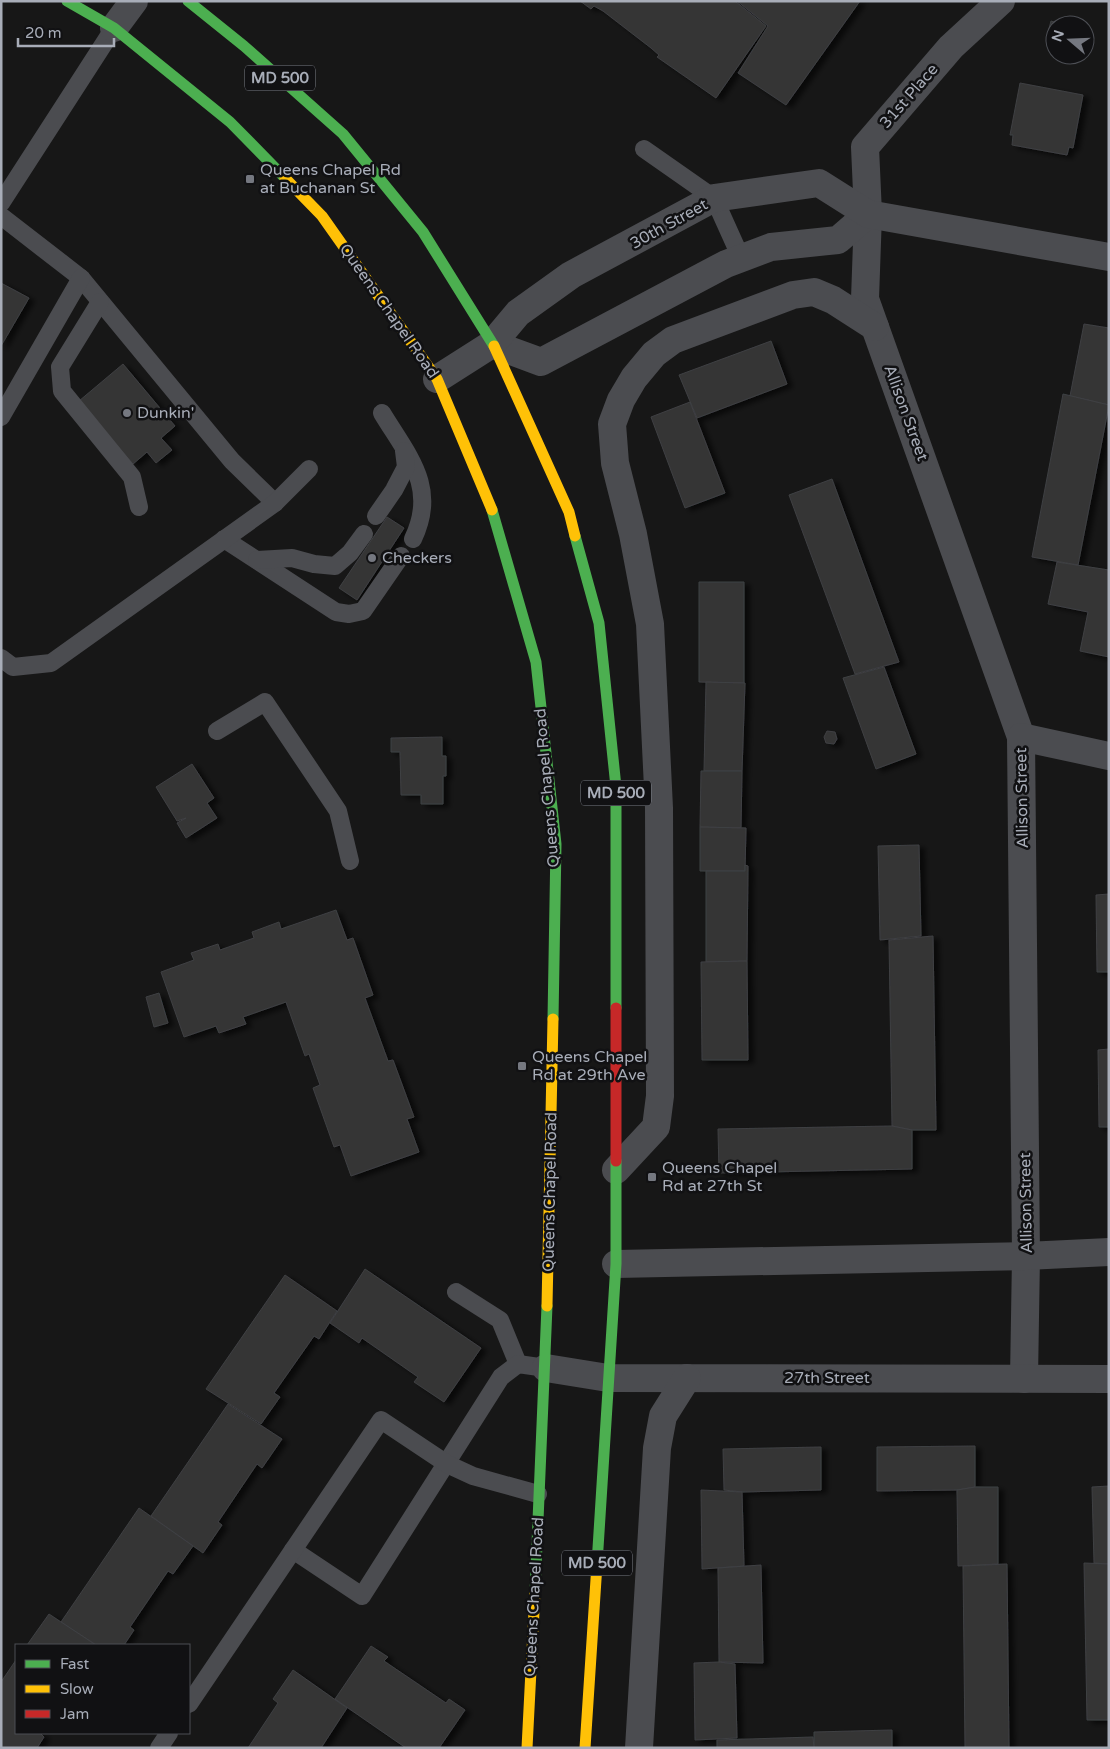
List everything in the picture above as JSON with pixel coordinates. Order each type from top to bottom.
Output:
[{"type":"main road","name":"Queens Chapel Road","points":[[67,1],[114,28],[230,122],[322,216],[437,378],[496,519],[536,662],[556,844],[546,1368],[538,1494],[527,1748]]},
{"type":"main road","name":"MD 500","points":[[188,1],[244,46],[343,134],[423,232],[492,344],[569,512],[599,623],[616,787],[616,1264],[585,1748]]},
{"type":"street","points":[[114,28],[134,1]]},
{"type":"street","name":"31st Place","points":[[868,214],[865,147],[951,47],[1001,1]]},
{"type":"street","name":"30th Street","points":[[437,378],[492,344],[518,313],[571,275],[714,198],[818,183],[868,214],[1109,257]]},
{"type":"street","points":[[492,344],[541,362],[726,264],[771,247],[838,240],[868,214]]},
{"type":"street","name":"Allison Street","points":[[868,214],[865,299],[1021,737],[1026,1256],[1024,1379]]},
{"type":"street","points":[[616,1170],[656,1127],[660,1096],[659,817],[650,624],[633,534],[615,463],[612,424],[621,400],[634,378],[654,354],[673,340],[784,298],[814,292],[833,300],[875,326]]},
{"type":"street","points":[[1021,737],[1109,756]]},
{"type":"street","points":[[616,1264],[1026,1256],[1109,1252]]},
{"type":"street","name":"27th Street","points":[[546,1368],[608,1378],[1109,1378]]},
{"type":"street","points":[[639,1748],[657,1448],[663,1416],[688,1378]]},
{"type":"lane","points":[[1,203],[114,28]]},
{"type":"lane","points":[[644,149],[714,198],[741,258]]},
{"type":"lane","points":[[1,216],[81,278],[232,462],[275,502]]},
{"type":"lane","points":[[1,417],[81,278]]},
{"type":"lane","points":[[100,302],[60,367],[62,392],[132,477],[139,508]]},
{"type":"lane","points":[[382,413],[422,483],[423,510],[413,539]]},
{"type":"lane","points":[[376,516],[394,490],[406,467],[404,450]]},
{"type":"lane","points":[[1,658],[13,667],[51,663],[275,502],[309,469]]},
{"type":"lane","points":[[257,560],[292,558],[314,564],[335,566],[350,553],[364,534]]},
{"type":"lane","points":[[224,539],[336,612],[349,614],[363,611],[401,556]]},
{"type":"lane","points":[[216,731],[265,702],[338,811],[350,862]]},
{"type":"lane","points":[[456,1292],[500,1320],[518,1364]]},
{"type":"lane","points":[[293,1550],[362,1596],[501,1378],[518,1364],[546,1368]]},
{"type":"lane","points":[[190,1703],[381,1420],[447,1464],[473,1476],[538,1494]]},
{"type":"lane","points":[[159,1748],[168,1734]]},
{"type":"building","points":[[580,1],[735,1],[766,26],[716,98],[657,57],[659,55],[651,48],[603,11],[594,6],[591,9]]},
{"type":"building","points":[[737,1],[860,1],[786,105],[738,73],[768,26]]},
{"type":"building","points":[[1020,83],[1083,95],[1073,148],[1069,147],[1067,155],[1012,145],[1013,135],[1010,135]]},
{"type":"building","points":[[1,283],[29,298],[1,346]]},
{"type":"building","points":[[1084,324],[1109,328],[1109,405],[1070,396]]},
{"type":"building","points":[[771,341],[787,384],[697,418],[679,375]]},
{"type":"building","name":"Dunkin'","points":[[123,364],[175,426],[161,438],[172,450],[156,463],[147,452],[133,464],[79,401]]},
{"type":"building","points":[[1063,394],[1109,405],[1078,565],[1032,557]]},
{"type":"building","points":[[690,402],[725,493],[685,508],[651,417]]},
{"type":"building","points":[[832,479],[899,662],[855,674],[789,495]]},
{"type":"building","name":"Checkers","points":[[387,517],[404,528],[357,600],[339,588]]},
{"type":"building","points":[[1057,562],[1109,570],[1109,657],[1080,651],[1088,612],[1048,604]]},
{"type":"building","points":[[699,582],[744,582],[744,683],[699,682]]},
{"type":"building","points":[[884,667],[916,754],[876,769],[843,678]]},
{"type":"building","points":[[706,682],[745,683],[742,771],[704,771]]},
{"type":"building","points":[[827,731],[835,732],[837,739],[834,744],[826,743],[824,737]]},
{"type":"building","points":[[442,737],[442,756],[446,756],[446,776],[443,776],[443,804],[421,804],[421,795],[401,795],[400,752],[391,752],[391,738]]},
{"type":"building","points":[[192,764],[214,798],[207,803],[217,818],[186,838],[177,823],[186,818],[177,821],[156,787]]},
{"type":"building","points":[[701,771],[742,771],[741,828],[700,827]]},
{"type":"building","points":[[700,827],[746,828],[745,871],[700,871]]},
{"type":"building","points":[[919,845],[921,936],[880,940],[878,846]]},
{"type":"building","points":[[745,865],[748,866],[747,961],[706,962],[706,871],[745,871]]},
{"type":"building","points":[[1109,894],[1109,972],[1097,972],[1096,895]]},
{"type":"building","points":[[336,910],[347,940],[353,938],[373,995],[365,998],[388,1061],[393,1060],[414,1117],[407,1119],[419,1152],[351,1176],[340,1145],[334,1147],[313,1088],[320,1085],[309,1054],[305,1056],[286,1002],[243,1017],[246,1024],[219,1033],[216,1026],[184,1037],[161,972],[194,960],[191,953],[218,944],[220,950],[254,938],[252,932],[279,922],[281,929]]},
{"type":"building","points":[[933,936],[936,1130],[912,1130],[892,1126],[889,940]]},
{"type":"building","points":[[747,961],[748,1060],[702,1060],[701,962]]},
{"type":"building","points":[[159,993],[168,1023],[154,1027],[146,997]]},
{"type":"building","points":[[1109,1049],[1109,1127],[1099,1127],[1098,1050]]},
{"type":"building","points":[[892,1126],[912,1130],[912,1169],[719,1173],[718,1129]]},
{"type":"building","points":[[365,1269],[481,1348],[444,1402],[414,1382],[418,1377],[362,1338],[359,1343],[330,1323]]},
{"type":"building","points":[[285,1275],[337,1311],[319,1339],[314,1336],[274,1393],[280,1397],[261,1424],[206,1389]]},
{"type":"building","points":[[228,1404],[282,1439],[262,1468],[257,1464],[218,1522],[222,1525],[203,1553],[151,1516]]},
{"type":"building","points":[[975,1446],[975,1487],[957,1490],[877,1491],[877,1447]]},
{"type":"building","points":[[821,1447],[821,1490],[742,1492],[724,1490],[723,1449]]},
{"type":"building","points":[[1109,1486],[1109,1564],[1094,1563],[1092,1487]]},
{"type":"building","points":[[975,1487],[998,1487],[998,1564],[958,1566],[957,1490]]},
{"type":"building","points":[[701,1490],[742,1492],[744,1566],[702,1569]]},
{"type":"building","points":[[139,1508],[193,1546],[173,1574],[168,1571],[130,1627],[134,1630],[125,1644],[94,1644],[61,1622]]},
{"type":"building","points":[[1084,1563],[1109,1564],[1109,1720],[1087,1720]]},
{"type":"building","points":[[1007,1564],[1009,1748],[965,1748],[963,1566]]},
{"type":"building","points":[[761,1565],[763,1663],[719,1662],[718,1568]]},
{"type":"building","points":[[49,1614],[94,1644],[28,1644]]},
{"type":"building","points":[[371,1646],[388,1657],[384,1661],[446,1703],[449,1699],[465,1710],[439,1748],[406,1748],[335,1699]]},
{"type":"building","points":[[15,1661],[15,1734],[41,1734],[44,1737],[37,1748],[1,1748],[1,1682]]},
{"type":"building","points":[[719,1662],[735,1664],[737,1738],[695,1740],[694,1663]]},
{"type":"building","points":[[293,1670],[347,1708],[321,1748],[248,1748],[278,1703],[273,1699]]},
{"type":"building","points":[[892,1730],[892,1748],[814,1748],[814,1732]]},
{"type":"building","points":[[813,1737],[814,1748],[717,1748],[717,1740]]},
{"type":"traffic: fast","points":[[67,1],[114,28],[230,122],[285,178]]},
{"type":"traffic: fast","points":[[188,1],[244,46],[343,134],[423,232],[494,346]]},
{"type":"traffic: fast","points":[[492,510],[536,662],[556,844],[553,1019]]},
{"type":"traffic: fast","points":[[575,536],[599,623],[616,787],[616,1008]]},
{"type":"traffic: fast","points":[[597,1564],[616,1264],[616,1161]]},
{"type":"traffic: fast","points":[[535,1592],[547,1306]]},
{"type":"traffic: slow","points":[[285,178],[322,216],[437,379],[492,510]]},
{"type":"traffic: slow","points":[[494,346],[569,512],[575,536]]},
{"type":"traffic: slow","points":[[547,1306],[553,1019]]},
{"type":"traffic: slow","points":[[585,1748],[597,1564]]},
{"type":"traffic: slow","points":[[527,1748],[535,1592]]},
{"type":"traffic: jam","points":[[616,1008],[616,1161]]},
{"type":"place","name":"Queens Chapel Rd at Buchanan St","points":[[250,179]]},
{"type":"place","name":"Dunkin'","points":[[127,413]]},
{"type":"place","name":"Checkers","points":[[372,558]]},
{"type":"place","name":"Queens Chapel Rd at 29th Ave","points":[[522,1066]]},
{"type":"place","name":"Queens Chapel Rd at 27th St","points":[[652,1177]]}]
